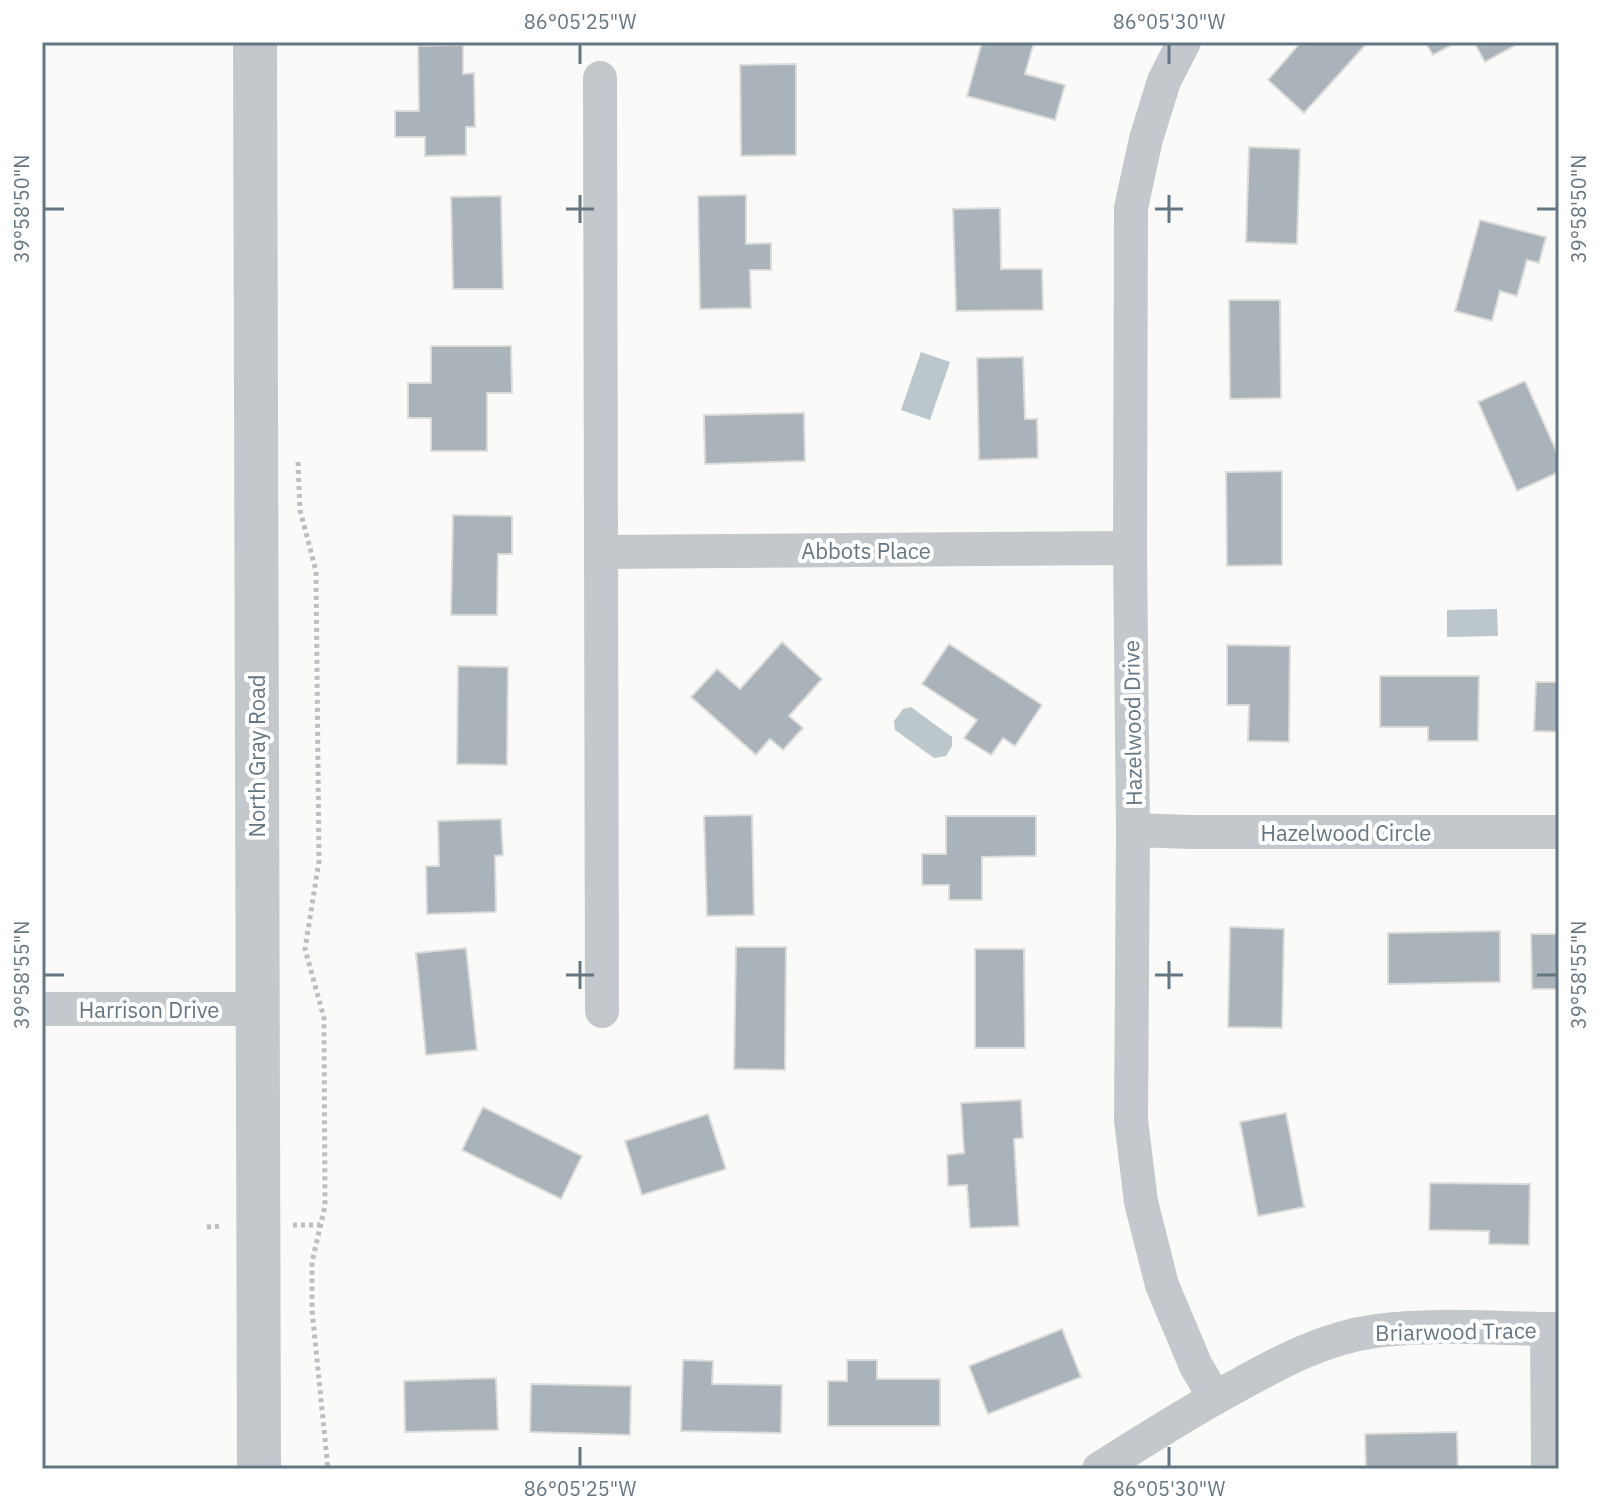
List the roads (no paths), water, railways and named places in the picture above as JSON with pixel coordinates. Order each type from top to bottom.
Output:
[{"type":"street","name":"North Gray Road","points":[[255,42],[259,1469]]},
{"type":"street","name":"Hazelwood Drive","points":[[1184,42],[1164,81],[1146,139],[1131,208],[1131,1120],[1141,1202],[1162,1285],[1196,1366],[1215,1398]]},
{"type":"street","points":[[600,78],[602,1011]]},
{"type":"street","name":"Abbots Place","points":[[601,552],[1130,548]]},
{"type":"street","name":"Hazelwood Circle","points":[[1133,830],[1559,832]]},
{"type":"street","name":"Harrison Drive","points":[[42,1009],[256,1009]]},
{"type":"street","points":[[1548,1469],[1553,1329]]},
{"type":"street","name":"Briarwood Trace","points":[[1099,1469],[1215,1398],[1295,1354],[1329,1341],[1376,1331],[1553,1329]]}]
